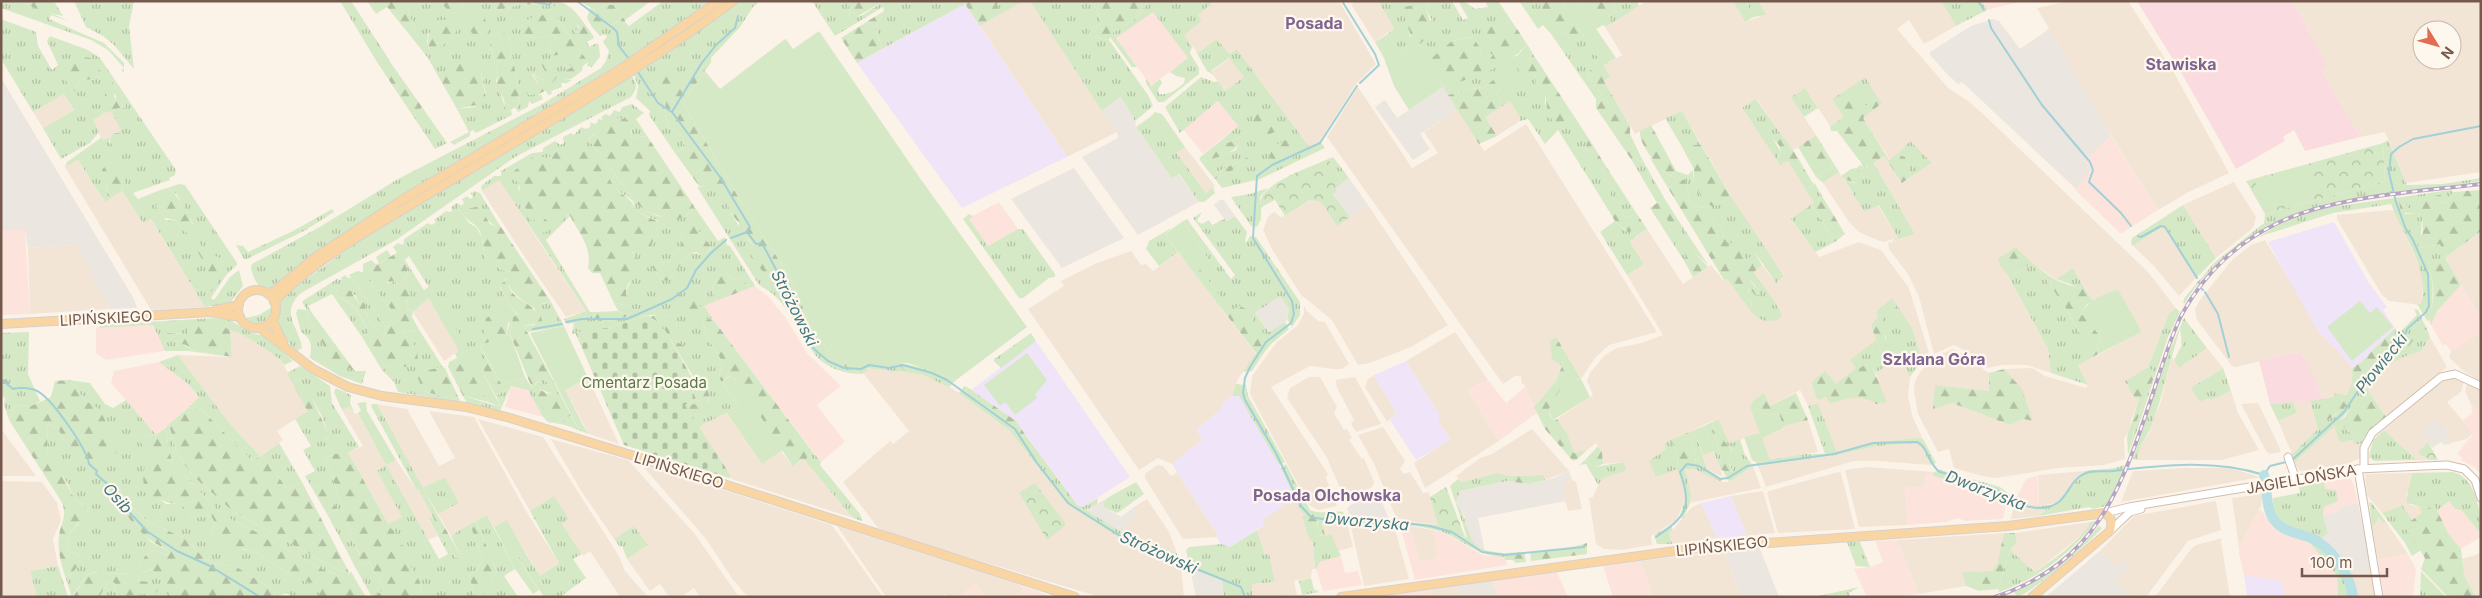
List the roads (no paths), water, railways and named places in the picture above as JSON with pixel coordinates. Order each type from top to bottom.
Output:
[{"type":"main road","points":[[646,58],[719,1]]},
{"type":"main road","points":[[274,302],[296,282],[359,237],[622,74],[733,1]]},
{"type":"main road","points":[[268,294],[277,289],[314,258],[402,200],[622,74]]},
{"type":"main road","points":[[259,290],[268,294],[274,302],[276,311],[272,320],[260,328],[248,326],[240,317],[239,305],[242,298],[251,292],[259,290]]},
{"type":"main road","name":"LIPIŃSKIEGO","points":[[1,324],[211,312],[239,305]]},
{"type":"main road","name":"LIPIŃSKIEGO","points":[[211,312],[240,317]]},
{"type":"main road","name":"LIPIŃSKIEGO","points":[[272,320],[275,330],[286,348]]},
{"type":"main road","name":"LIPIŃSKIEGO","points":[[260,328],[317,372],[357,390],[382,396],[463,406],[500,415],[689,472],[1075,597]]},
{"type":"main road","points":[[2032,597],[2110,532],[2111,520],[2105,513]]},
{"type":"main road","name":"LIPIŃSKIEGO","points":[[1341,597],[1697,548],[1998,527],[2105,513]]},
{"type":"street","points":[[2379,597],[2361,468],[2364,448],[2372,433],[2440,377],[2455,374],[2481,386]]},
{"type":"street","points":[[2288,457],[2296,480]]},
{"type":"street","name":"JAGIELLOŃSKA","points":[[2105,513],[2129,507],[2361,468],[2456,467],[2470,473],[2475,480],[2481,498]]},
{"type":"street","points":[[2110,532],[2130,512],[2158,503]]},
{"type":"waterway","points":[[532,1],[549,5],[552,1]]},
{"type":"waterway","points":[[577,1],[617,32],[619,46],[629,59]]},
{"type":"waterway","name":"Dworzyska","points":[[1342,1],[1375,54],[1379,65],[1360,83]]},
{"type":"waterway","points":[[1978,1],[1984,10]]},
{"type":"waterway","name":"Stróżowski","points":[[738,16],[735,28],[716,45],[701,64],[672,112],[720,177],[750,227],[747,232],[756,244],[762,243],[789,294],[792,309],[814,349],[828,361],[844,368],[861,369],[869,365],[889,368],[903,365],[932,373],[947,380],[1015,429],[1037,463],[1068,503],[1128,541],[1241,587],[1245,597]]},
{"type":"waterway","points":[[1989,20],[1991,28],[2042,105],[2090,162],[2093,170],[2089,182],[2121,213],[2131,226]]},
{"type":"waterway","points":[[636,69],[658,103],[672,112]]},
{"type":"waterway","name":"Dworzyska","points":[[1357,86],[1320,143],[1272,165],[1257,176],[1253,238],[1292,301],[1294,314],[1291,323],[1266,342],[1250,367],[1245,378],[1243,393],[1245,400],[1276,453],[1301,506],[1311,517],[1322,519],[1337,515],[1377,524],[1399,522],[1430,526],[1452,532],[1482,552],[1505,555],[1584,547]]},
{"type":"waterway","name":"Płowiecki","points":[[2291,461],[2344,412],[2364,382],[2399,345],[2408,328],[2426,312],[2429,306],[2428,274],[2405,227],[2396,202],[2389,173],[2391,154],[2413,139],[2481,126]]},
{"type":"waterway","points":[[2138,236],[2141,237],[2161,226],[2165,227],[2197,278]]},
{"type":"waterway","points":[[731,238],[747,232]]},
{"type":"waterway","points":[[566,322],[582,319],[627,319],[672,299],[687,288],[696,270],[726,240]]},
{"type":"waterway","points":[[2205,292],[2218,314],[2229,357]]},
{"type":"waterway","points":[[533,329],[562,324]]},
{"type":"waterway","name":"Osib","points":[[1,379],[13,389],[30,389],[42,394],[67,423],[82,447],[89,464],[97,471],[96,474],[114,490],[118,500],[148,532],[177,551],[210,566],[260,597]]},
{"type":"waterway","name":"Dworzyska","points":[[1656,537],[1674,523],[1684,510],[1686,494],[1680,472],[1687,464],[1699,466],[1720,479],[1728,478],[1747,466],[1834,454],[1873,443],[1917,442],[1924,448],[1933,466],[1940,472],[1995,489],[2016,502],[2033,508],[2040,508],[2050,507],[2057,503],[2079,477],[2089,472],[2170,465],[2208,465],[2245,470],[2264,475],[2270,466],[2286,462]]},
{"type":"waterway","name":"Płowiecki","points":[[2264,475],[2269,510],[2274,520],[2286,530],[2311,538],[2326,548],[2344,571],[2353,597]]},
{"type":"railway","points":[[1995,597],[2031,582],[2060,562],[2084,540],[2103,514],[2118,486],[2131,455],[2173,333],[2189,302],[2220,263],[2259,233],[2296,215],[2321,207],[2374,197],[2481,184]]},
{"type":"district","name":"Posada","points":[[1314,23]]},
{"type":"district","name":"Stawiska","points":[[2181,64]]},
{"type":"district","name":"Szklana Góra","points":[[1934,359]]},
{"type":"district","name":"Posada Olchowska","points":[[1327,495]]},
{"type":"park label","name":"Cmentarz Posada","points":[[644,382]]}]
